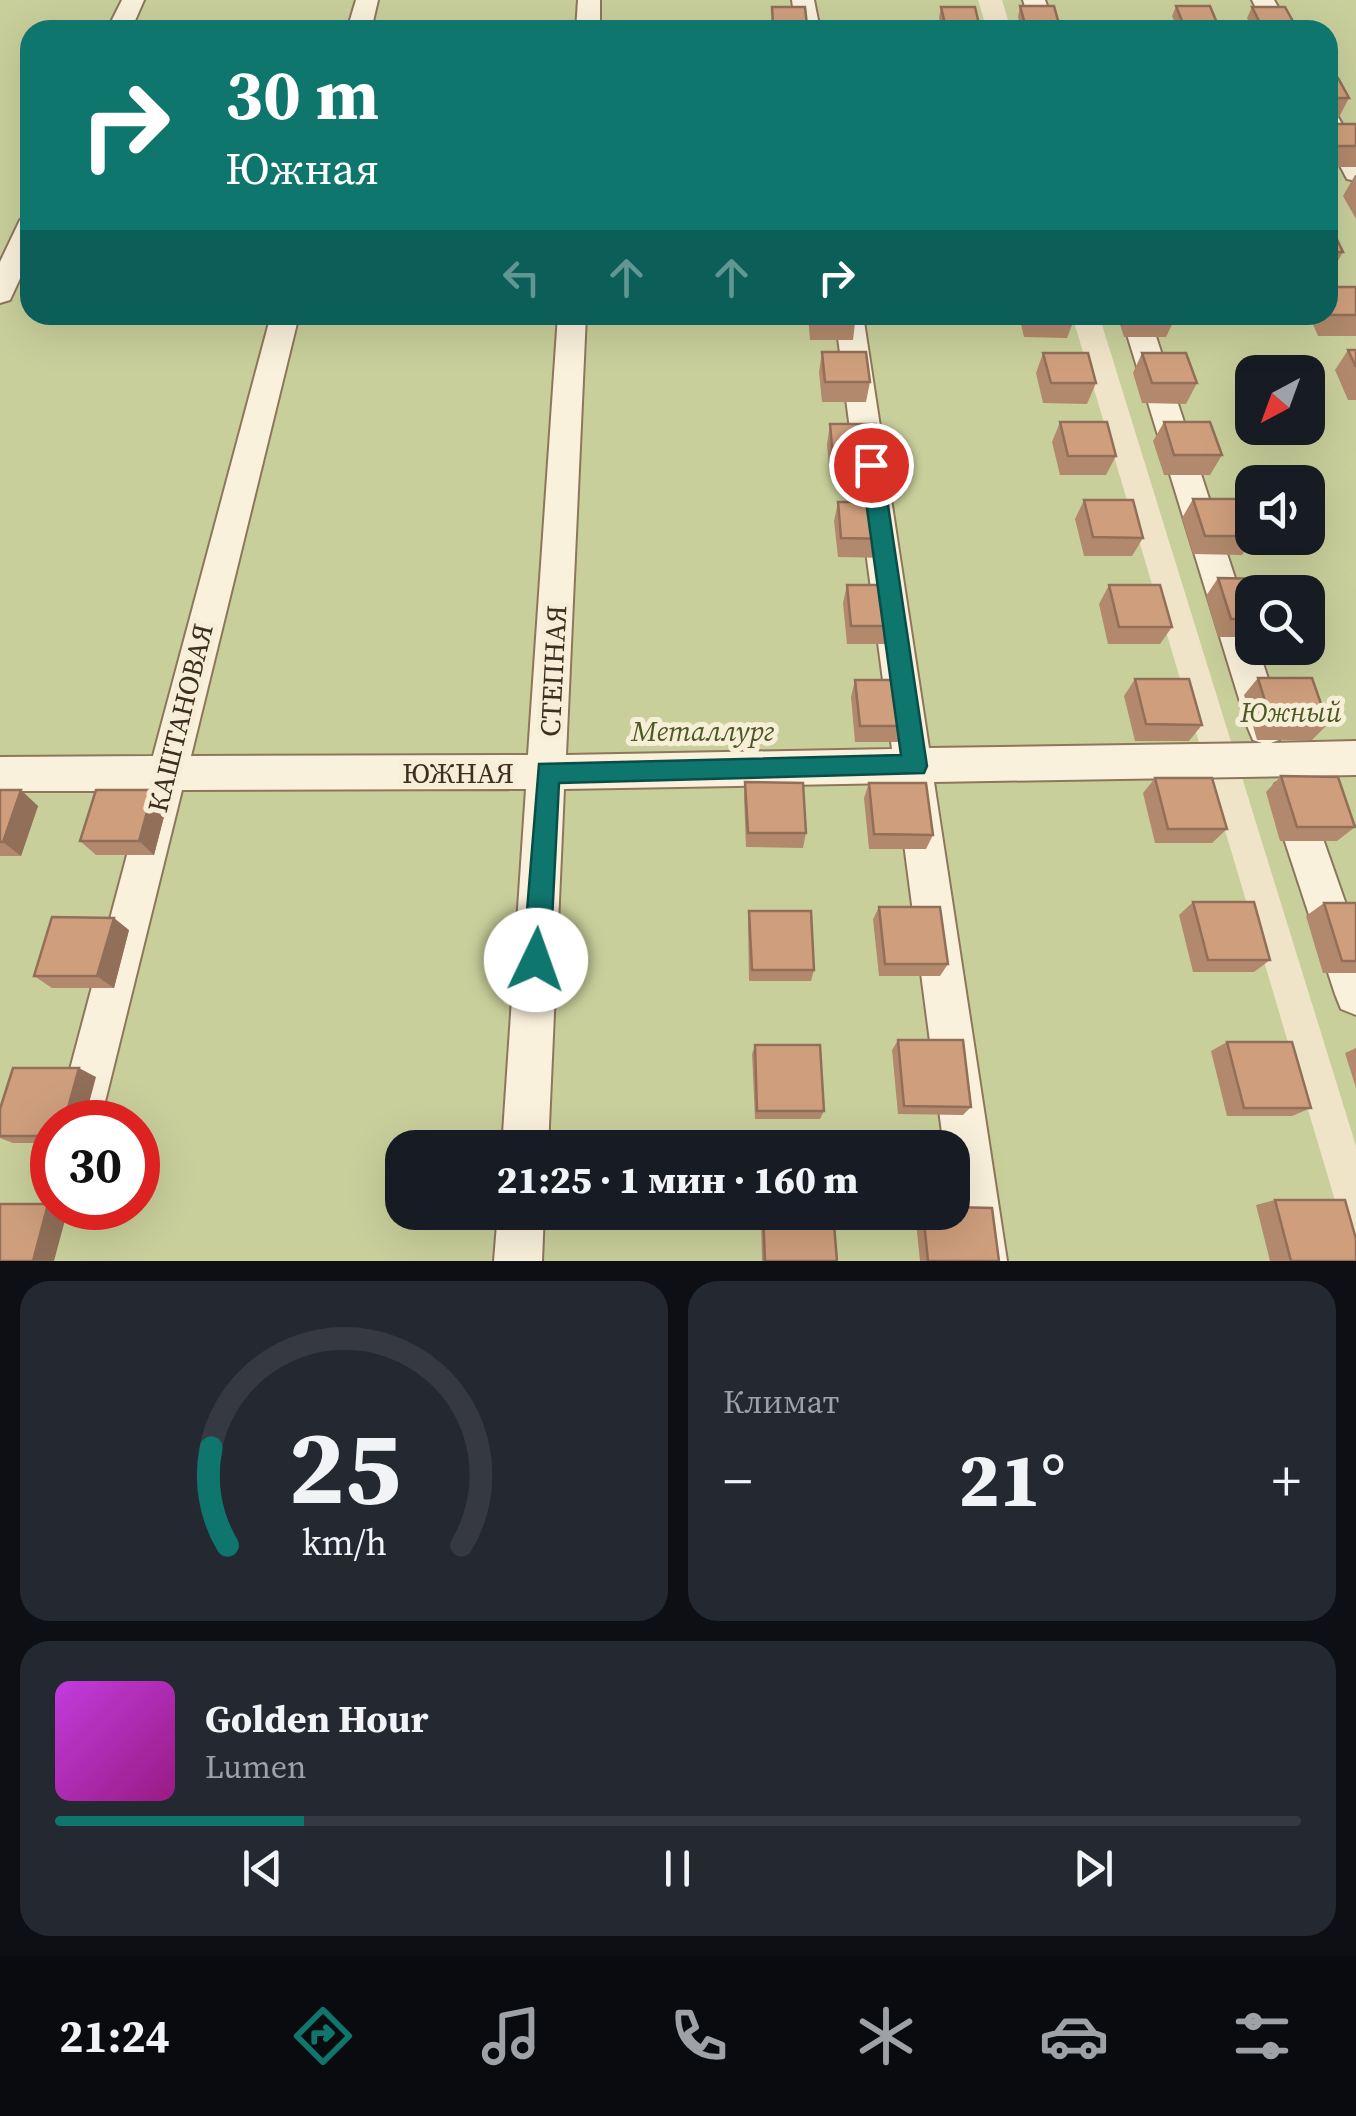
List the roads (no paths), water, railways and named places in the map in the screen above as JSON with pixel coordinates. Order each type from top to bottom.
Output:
[{"type":"street","points":[[1338,139],[1356,172]]},
{"type":"street","points":[[0,293],[20,248]]},
{"type":"street","name":"КАШТАНОВАЯ","points":[[84,1100],[282,325]]},
{"type":"street","name":"СТЕПНАЯ","points":[[526,1130],[571,325]]},
{"type":"street","points":[[850,325],[983,1261]]},
{"type":"street","points":[[1138,325],[1276,758],[1356,994]]},
{"type":"street","name":"ЮЖНАЯ","points":[[0,774],[548,772],[1356,758]]},
{"type":"street","points":[[518,1261],[520,1230]]},
{"type":"park label","name":"Южный","points":[[1291,712]]},
{"type":"park label","name":"Металлург","points":[[703,731]]}]
